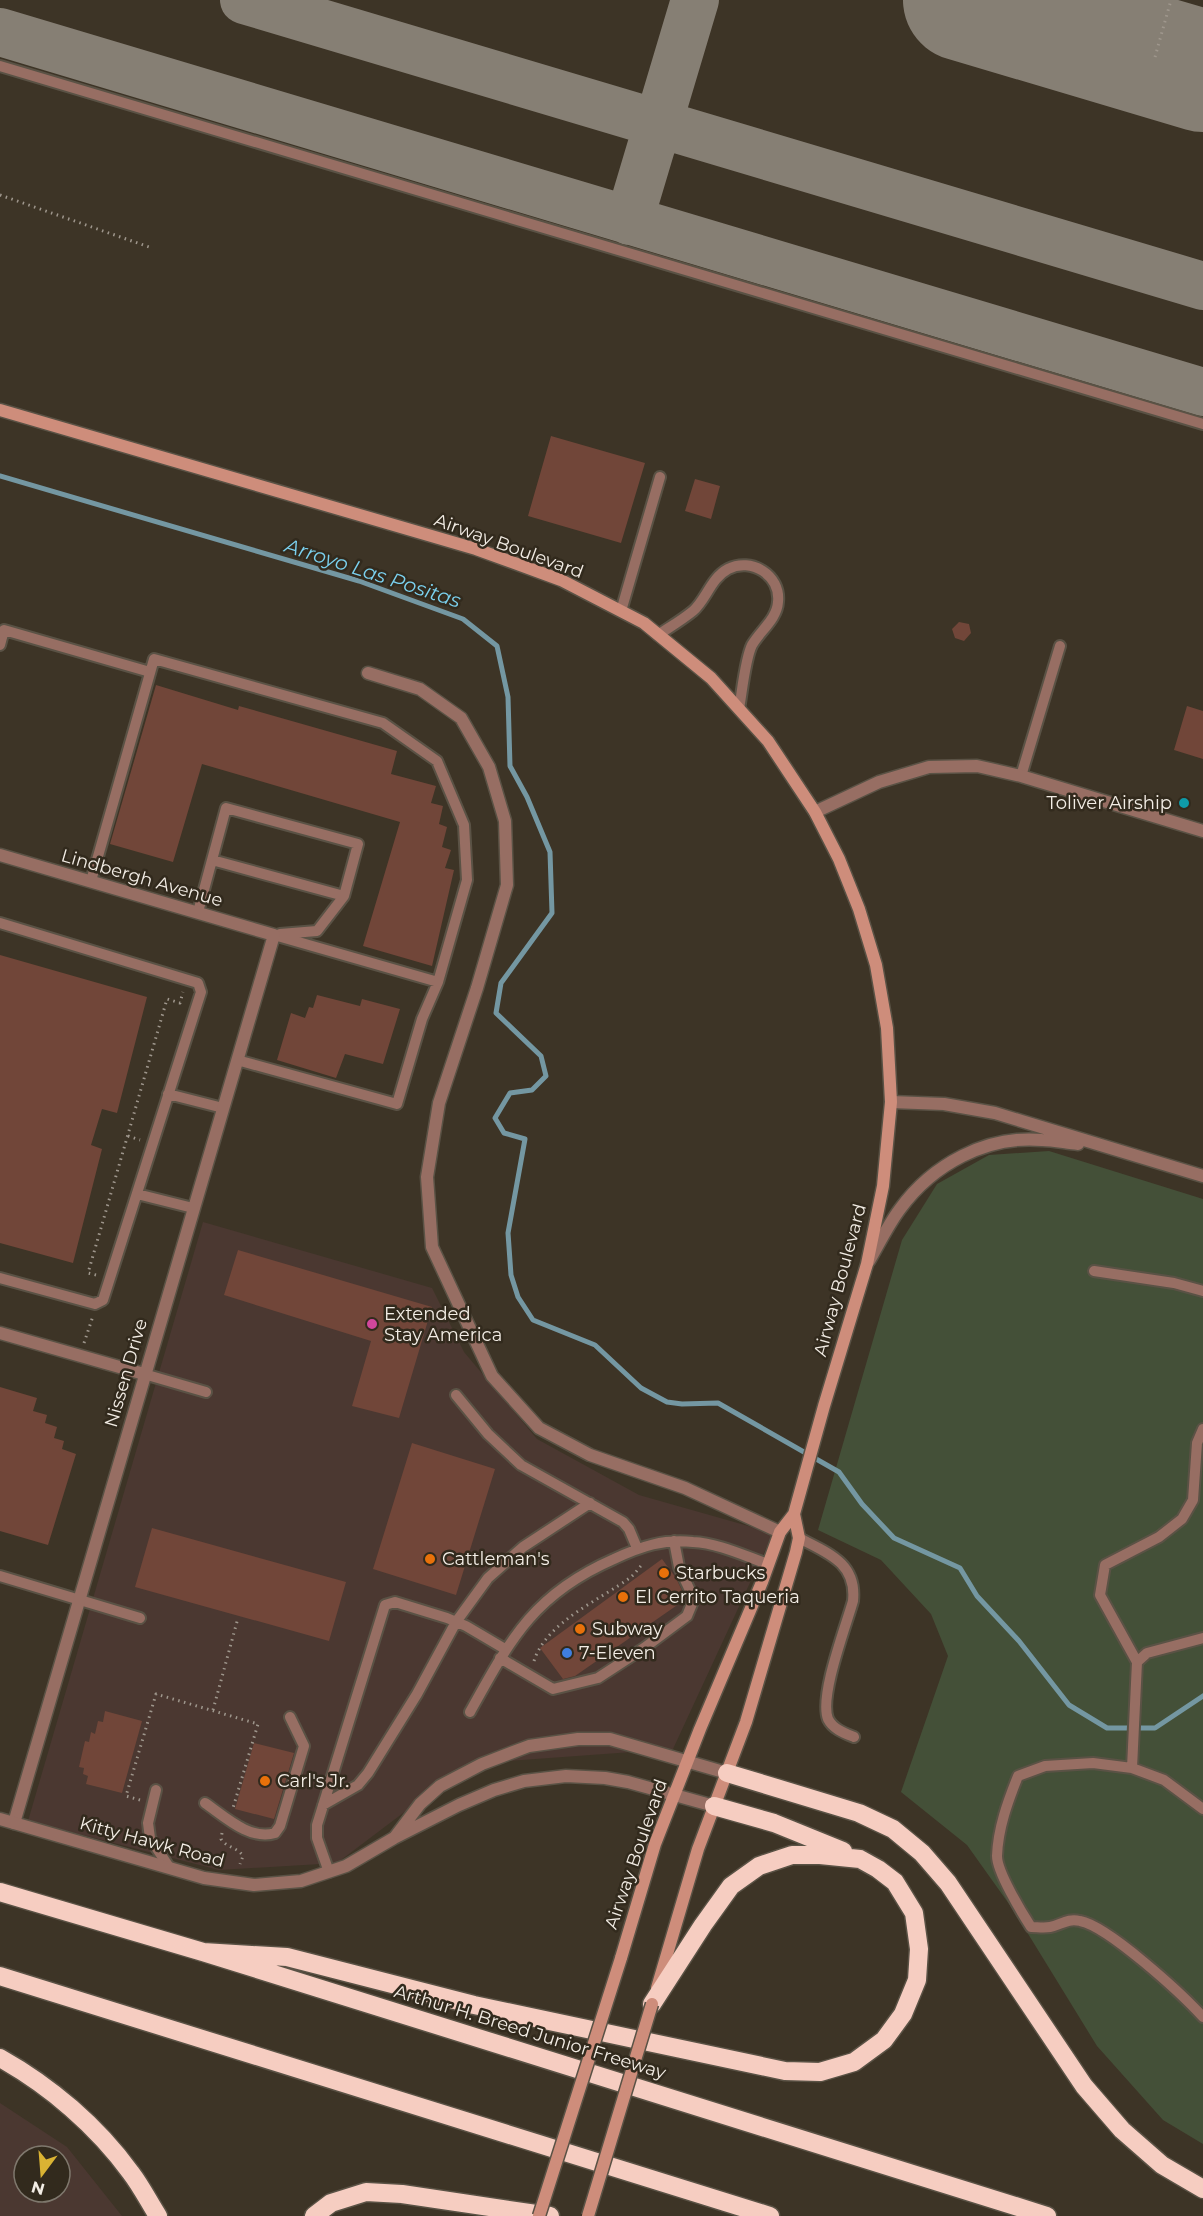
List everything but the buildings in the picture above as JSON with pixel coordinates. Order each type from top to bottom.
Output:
[{"type":"highway","points":[[727,1773],[859,1813],[893,1829],[922,1853],[948,1883],[1084,2086],[1122,2130],[1162,2165],[1203,2189]]},
{"type":"highway","points":[[203,1952],[287,1957],[485,2007],[785,2072],[820,2072],[854,2062],[884,2040],[903,2014],[917,1980],[920,1949],[914,1913],[895,1882],[860,1859],[774,1823],[714,1806]]},
{"type":"highway","points":[[652,2004],[731,1886],[759,1866],[792,1855],[860,1859]]},
{"type":"highway","name":"Arthur H. Breed Junior Freeway","points":[[0,1892],[203,1952],[1047,2216]]},
{"type":"highway","points":[[0,1976],[770,2216]]},
{"type":"highway","points":[[0,2058],[24,2071],[63,2101],[98,2133],[131,2173],[158,2216]]},
{"type":"highway","points":[[314,2216],[331,2203],[366,2192],[402,2194],[550,2216]]},
{"type":"main road","name":"Airway Boulevard","points":[[0,410],[476,549],[561,580],[644,623],[711,678],[768,741],[815,812],[843,869],[859,909],[876,964],[887,1028],[891,1102],[883,1186],[867,1264],[794,1514],[780,1532],[655,1844],[539,2216]]},
{"type":"main road","name":"Airway Boulevard","points":[[588,2216],[698,1849],[746,1722],[799,1538],[794,1514]]},
{"type":"street","points":[[368,673],[420,689],[461,718],[489,766],[505,821],[507,885],[477,988],[438,1102],[427,1177],[432,1247],[492,1376],[539,1428],[590,1455],[685,1488],[780,1532]]},
{"type":"street","points":[[815,812],[879,782],[929,767],[976,766],[1021,776],[1203,831]]},
{"type":"street","name":"Lindbergh Avenue","points":[[0,855],[274,935]]},
{"type":"street","name":"Nissen Drive","points":[[14,1823],[274,935]]},
{"type":"street","points":[[891,1102],[944,1104],[995,1113],[1203,1176]]},
{"type":"street","points":[[867,1264],[900,1209],[924,1183],[954,1158],[994,1143],[1040,1139],[1116,1149]]},
{"type":"street","points":[[0,1333],[144,1374]]},
{"type":"street","name":"Kitty Hawk Road","points":[[394,1838],[420,1804],[440,1786],[482,1764],[529,1746],[578,1739],[610,1740],[727,1773]]},
{"type":"street","name":"Kitty Hawk Road","points":[[0,1819],[204,1878],[254,1885],[301,1881],[346,1866],[394,1838],[459,1805],[494,1790],[524,1781],[566,1776],[605,1778],[628,1782],[714,1806]]},
{"type":"lane","points":[[0,66],[1203,424]]},
{"type":"lane","points":[[621,611],[660,477]]},
{"type":"lane","points":[[658,635],[694,610],[717,577],[726,570],[747,565],[757,567],[766,573],[773,581],[777,591],[776,613],[751,647],[739,709]]},
{"type":"lane","points":[[0,645],[4,630],[150,672]]},
{"type":"lane","points":[[1021,776],[1060,646]]},
{"type":"lane","points":[[91,882],[154,659],[382,723],[437,761],[464,825],[467,880],[438,982],[422,1019],[397,1104],[237,1060]]},
{"type":"lane","points":[[198,912],[226,808],[358,844],[344,896],[317,931],[274,935]]},
{"type":"lane","points":[[212,860],[344,896]]},
{"type":"lane","points":[[0,923],[198,983],[201,992],[103,1300],[95,1304],[0,1278]]},
{"type":"lane","points":[[274,935],[438,982]]},
{"type":"lane","points":[[168,1094],[223,1108]]},
{"type":"lane","points":[[137,1194],[193,1208]]},
{"type":"lane","points":[[1094,1271],[1174,1283],[1203,1291]]},
{"type":"lane","points":[[144,1374],[206,1392]]},
{"type":"lane","points":[[456,1395],[488,1434],[521,1465],[623,1522],[637,1548]]},
{"type":"lane","points":[[1133,1763],[1137,1662],[1100,1595],[1105,1565],[1159,1537],[1182,1519],[1193,1500],[1197,1443],[1203,1429]]},
{"type":"lane","points":[[323,1805],[358,1785],[368,1773],[417,1694],[456,1622],[489,1578],[523,1547],[590,1503]]},
{"type":"lane","points":[[799,1538],[827,1552],[843,1564],[851,1576],[855,1589],[854,1601],[828,1687],[826,1706],[828,1719],[835,1728],[854,1737]]},
{"type":"lane","points":[[470,1712],[502,1653],[535,1610],[558,1590],[584,1573],[637,1548],[661,1542],[695,1542],[711,1545],[768,1564]]},
{"type":"lane","points":[[329,1872],[317,1838],[317,1825],[384,1607],[394,1602],[456,1622],[553,1689],[598,1678],[687,1616],[694,1599],[679,1567],[674,1542]]},
{"type":"lane","points":[[0,1576],[140,1618]]},
{"type":"lane","points":[[1137,1662],[1147,1653],[1203,1638]]},
{"type":"lane","points":[[205,1803],[230,1821],[250,1831],[269,1835],[275,1833],[280,1826],[304,1746],[290,1716]]},
{"type":"lane","points":[[1203,1809],[1164,1780],[1133,1763],[1045,1766],[1018,1776],[1003,1816],[997,1858],[1021,1911],[1031,1927],[1050,1927],[1069,1919],[1083,1921],[1134,1955],[1182,1994],[1203,2017]]},
{"type":"lane","points":[[156,1790],[148,1823],[150,1838],[169,1867]]},
{"type":"path","points":[[1155,57],[1171,0]]},
{"type":"path","points":[[0,195],[149,247]]},
{"type":"path","points":[[84,1342],[101,1277],[88,1273],[167,999],[180,1003],[183,991]]},
{"type":"path","points":[[534,1666],[538,1648],[558,1627],[632,1575],[642,1564],[652,1560]]},
{"type":"path","points":[[213,1710],[238,1618]]},
{"type":"path","points":[[143,1801],[126,1796],[156,1694],[258,1724],[233,1809],[229,1808]]},
{"type":"path","points":[[225,1824],[221,1839],[225,1845],[240,1851],[243,1856],[240,1864]]},
{"type":"shaded area","points":[[203,1222],[432,1288],[464,1352],[537,1439],[639,1495],[773,1533],[673,1749],[468,1764],[337,1863],[219,1870],[28,1821]]},
{"type":"shaded area","points":[[0,2103],[62,2144],[12,2144],[12,2204],[72,2204],[72,2153],[122,2216],[0,2216]]},
{"type":"green space","points":[[1049,1151],[1203,1199],[1203,2144],[1163,2120],[1097,2046],[1014,1911],[967,1845],[901,1792],[948,1656],[931,1614],[881,1560],[818,1530],[902,1240],[937,1184],[989,1155]]},
{"type":"waterway","name":"Arroyo Las Positas","points":[[0,476],[359,581],[463,619],[497,646],[508,697],[510,766],[527,797],[550,852],[552,913],[501,983],[496,1013],[541,1056],[546,1076],[532,1090],[510,1093],[495,1118],[504,1133],[525,1139],[508,1233],[511,1275],[518,1297],[533,1320],[595,1345],[641,1388],[667,1402],[718,1403],[839,1472],[862,1504],[894,1538],[960,1568],[977,1596],[1019,1641],[1069,1705],[1107,1728],[1155,1728],[1203,1696]]},
{"type":"taxiway","points":[[244,0],[1203,286]]},
{"type":"taxiway","points":[[629,221],[695,0]]},
{"type":"taxiway","points":[[0,32],[1203,392]]},
{"type":"runway","points":[[964,0],[1203,71]]},
{"type":"place","name":"Toliver Airship","points":[[1184,803]]},
{"type":"place","name":"Extended Stay America","points":[[372,1324]]},
{"type":"place","name":"Cattleman's","points":[[430,1559]]},
{"type":"place","name":"Starbucks","points":[[664,1573]]},
{"type":"place","name":"El Cerrito Taqueria","points":[[623,1597]]},
{"type":"place","name":"Subway","points":[[580,1629]]},
{"type":"place","name":"7-Eleven","points":[[567,1653]]},
{"type":"place","name":"Carl's Jr.","points":[[265,1781]]}]
